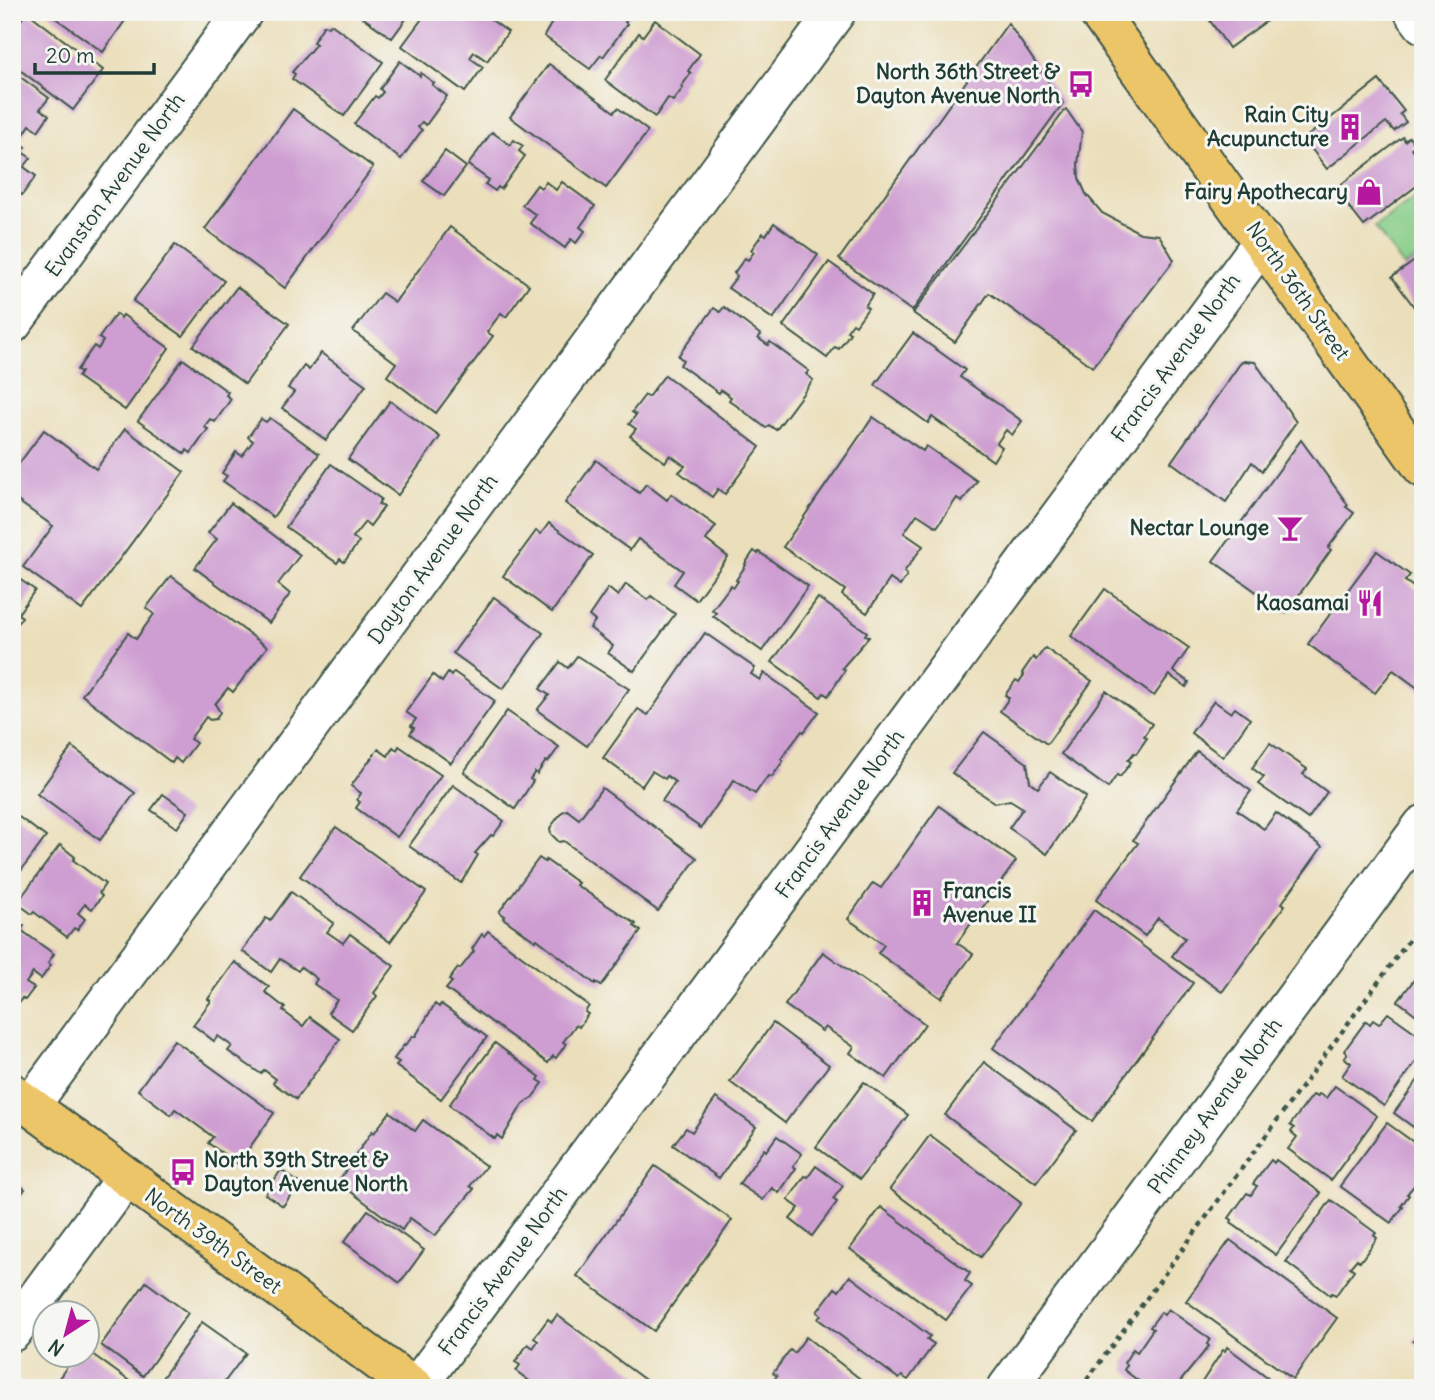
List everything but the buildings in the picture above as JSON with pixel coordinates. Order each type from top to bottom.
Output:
[{"type":"main road","name":"North 36th Street","points":[[1098,12],[1423,468]]},
{"type":"main road","name":"North 39th Street","points":[[21,1099],[416,1388]]},
{"type":"street","name":"Evanston Avenue North","points":[[12,324],[243,12]]},
{"type":"street","name":"Dayton Avenue North","points":[[21,1099],[836,12]]},
{"type":"street","points":[[1415,12],[1423,24]]},
{"type":"street","name":"Francis Avenue North","points":[[416,1388],[1263,241]]},
{"type":"street","name":"Phinney Avenue North","points":[[1007,1388],[1423,825]]},
{"type":"street","points":[[12,1332],[126,1177]]},
{"type":"path","points":[[1081,1388],[1423,921]]},
{"type":"green space","points":[[1423,192],[1423,254],[1404,267],[1375,227]]},
{"type":"place","name":"North 36th Street & Dayton Avenue North","points":[[1081,84]]},
{"type":"place","name":"Rain City Acupuncture","points":[[1350,127]]},
{"type":"place","name":"Fairy Apothecary","points":[[1369,192]]},
{"type":"place","name":"Nectar Lounge","points":[[1290,528]]},
{"type":"place","name":"Kaosamai","points":[[1370,603]]},
{"type":"place","name":"Francis Avenue II","points":[[922,903]]},
{"type":"place","name":"North 39th Street & Dayton Avenue North","points":[[183,1172]]}]
